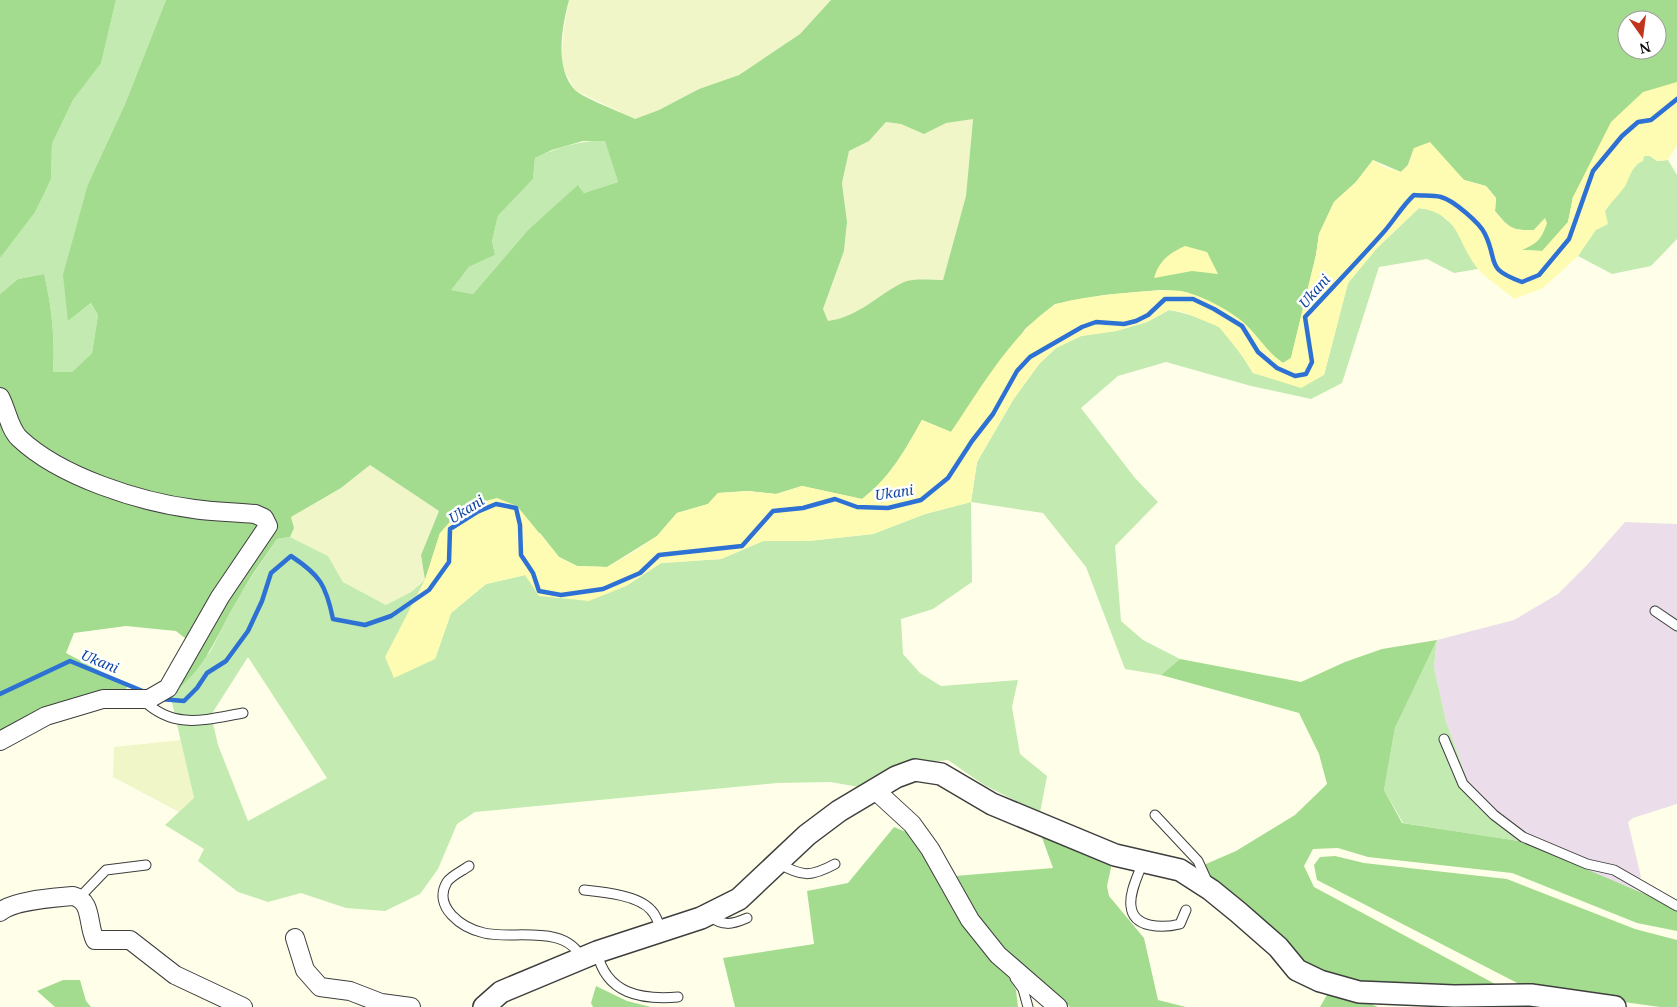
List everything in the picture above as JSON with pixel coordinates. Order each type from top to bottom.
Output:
[{"type":"street","points":[[0,397],[18,437],[38,452],[78,476],[117,491],[194,509],[255,514],[264,518],[268,526],[220,597],[168,688],[151,697],[103,700],[46,716],[0,741]]},
{"type":"street","points":[[484,1007],[500,992],[590,956],[708,916],[739,900],[806,834],[839,811],[896,777],[915,770],[941,774],[992,804],[1115,855],[1180,870],[1211,890],[1278,947],[1297,970],[1320,981],[1359,992],[1494,1001],[1531,995],[1615,1007]]},
{"type":"street","points":[[875,790],[912,824],[930,849],[970,920],[998,955],[1058,1007]]},
{"type":"street","points":[[0,912],[5,908],[29,902],[73,896],[79,898],[86,904],[95,940],[130,940],[175,975],[243,1007]]},
{"type":"street","points":[[295,938],[305,970],[320,987],[350,991],[381,1003],[411,1007]]},
{"type":"lane","points":[[1654,611],[1677,626]]},
{"type":"lane","points":[[151,697],[154,711],[170,719],[197,721],[243,713]]},
{"type":"lane","points":[[1444,739],[1462,784],[1494,815],[1523,837],[1587,864],[1614,870],[1677,906]]},
{"type":"lane","points":[[1155,815],[1198,860],[1211,890]]},
{"type":"lane","points":[[1143,860],[1131,901],[1131,908],[1138,920],[1154,926],[1180,924],[1186,910]]},
{"type":"lane","points":[[777,862],[797,874],[809,874],[835,864]]},
{"type":"lane","points":[[79,898],[106,870],[146,865]]},
{"type":"lane","points":[[469,866],[448,881],[443,893],[447,910],[460,924],[484,933],[531,933],[570,942],[590,956],[614,984],[624,991],[655,999],[678,997]]},
{"type":"lane","points":[[584,890],[610,893],[649,908],[655,915],[662,932]]},
{"type":"lane","points":[[708,916],[721,924],[733,924],[747,918]]},
{"type":"lane","points":[[998,955],[1023,989],[1028,1007]]},
{"type":"shaded area","points":[[1625,522],[1677,524],[1677,804],[1633,818],[1628,822],[1641,877],[1638,881],[1645,893],[1583,870],[1519,841],[1477,807],[1446,721],[1434,667],[1437,640],[1514,620],[1558,594]]},
{"type":"green space","points":[[0,0],[116,0],[101,63],[73,100],[52,144],[51,179],[35,212],[0,258]]},
{"type":"green space","points":[[116,0],[166,0],[125,104],[88,184],[68,321],[91,303],[98,315],[92,353],[72,372],[53,372],[54,347],[52,323],[44,274],[18,279],[0,294],[0,258],[51,179],[52,144],[73,100],[101,62]]},
{"type":"green space","points":[[166,0],[569,0],[562,35],[562,59],[568,81],[579,93],[635,119],[659,110],[699,89],[739,75],[800,34],[831,0],[1677,0],[1677,82],[1573,197],[1568,222],[1543,251],[1520,250],[1545,218],[1534,230],[1521,230],[1508,225],[1495,211],[1496,198],[1486,186],[1464,180],[1451,168],[1414,148],[1408,165],[1401,172],[1373,160],[1356,182],[1334,202],[1319,234],[1316,255],[1291,358],[1283,363],[1268,352],[1260,341],[1194,295],[1181,291],[1160,290],[1104,295],[1055,304],[1026,328],[951,432],[922,420],[889,473],[862,499],[802,486],[776,494],[748,491],[718,493],[708,504],[677,513],[657,536],[607,567],[577,566],[559,557],[540,533],[440,533],[425,580],[421,555],[439,511],[370,465],[341,488],[291,517],[294,528],[290,537],[277,539],[243,590],[202,663],[182,685],[170,694],[190,642],[176,631],[126,626],[74,633],[66,653],[128,686],[120,697],[0,735],[0,294],[18,279],[44,274],[52,323],[54,347],[53,372],[72,372],[92,353],[98,315],[91,303],[68,321],[63,275],[88,184],[125,104]],"holes":[[[973,119],[966,196],[943,280],[904,282],[859,310],[839,319],[828,321],[823,309],[844,251],[847,222],[842,183],[849,151],[869,141],[886,122],[901,124],[924,134],[946,123]],[[583,141],[605,141],[618,182],[584,193],[578,185],[528,230],[473,294],[451,290],[469,267],[495,255],[492,241],[498,216],[533,179],[535,158],[552,150]]]},
{"type":"green space","points":[[569,0],[831,0],[800,34],[739,75],[699,89],[659,110],[635,119],[576,91],[561,66]]},
{"type":"green space","points":[[973,118],[966,196],[943,280],[906,281],[866,308],[846,317],[828,322],[823,309],[844,251],[847,222],[842,183],[849,151],[869,141],[886,122],[901,124],[924,133],[946,123]]},
{"type":"green space","points":[[605,140],[618,182],[584,193],[579,186],[528,230],[473,294],[450,290],[469,267],[495,255],[492,241],[498,216],[533,179],[535,158],[569,145]]},
{"type":"green space","points":[[1644,156],[1650,156],[1657,161],[1668,160],[1677,175],[1677,239],[1651,266],[1612,274],[1578,256],[1613,198],[1625,186],[1629,174]]},
{"type":"green space","points":[[1419,208],[1436,211],[1454,226],[1478,269],[1454,273],[1427,259],[1379,267],[1342,383],[1311,399],[1251,386],[1166,362],[1118,376],[1081,408],[1135,478],[1158,502],[1115,546],[1121,621],[1143,640],[1180,659],[1161,675],[1125,669],[1086,567],[1043,513],[971,502],[977,462],[1013,400],[1039,364],[1056,348],[1081,336],[1116,331],[1147,322],[1169,310],[1203,319],[1220,328],[1234,344],[1253,373],[1266,376],[1324,375],[1348,283],[1377,248]]},
{"type":"green space","points":[[370,465],[439,511],[421,555],[425,580],[411,592],[386,605],[343,582],[328,556],[290,537],[294,528],[291,517],[341,488]]},
{"type":"green space","points":[[971,502],[972,582],[933,609],[901,619],[903,654],[920,673],[941,686],[1018,680],[1012,707],[1020,754],[1047,776],[1040,813],[984,785],[948,760],[898,766],[865,788],[830,782],[777,783],[475,812],[457,824],[438,869],[420,894],[385,911],[346,908],[301,893],[268,902],[238,892],[198,861],[204,849],[165,825],[194,798],[170,694],[210,652],[238,597],[277,539],[290,537],[328,556],[343,582],[386,605],[411,592],[425,580],[407,616],[435,659],[451,613],[486,584],[525,575],[626,586],[661,563],[721,559],[763,541],[808,541],[873,534],[925,514]],"holes":[[[248,657],[327,778],[248,821],[218,745],[211,715]]]},
{"type":"green space","points":[[1437,640],[1434,667],[1446,721],[1477,807],[1519,841],[1403,823],[1384,790],[1395,728]]},
{"type":"green space","points":[[1437,640],[1395,728],[1384,790],[1402,823],[1519,841],[1664,902],[1677,910],[1677,931],[1637,923],[1512,873],[1368,857],[1338,848],[1313,849],[1304,866],[1314,887],[1497,985],[1378,988],[1310,973],[1234,896],[1199,867],[1236,851],[1295,815],[1327,784],[1319,754],[1299,713],[1161,675],[1180,659],[1301,682],[1345,662],[1382,649]]},
{"type":"green space","points":[[181,740],[194,799],[179,812],[113,777],[114,747]]},
{"type":"green space","points":[[894,827],[909,833],[1005,971],[1016,990],[1018,1007],[735,1007],[723,958],[814,944],[807,891],[848,883]]},
{"type":"green space","points":[[1040,832],[1112,863],[1107,886],[1109,896],[1144,938],[1158,1000],[1186,1007],[1070,1007],[1001,948],[974,913],[955,876],[1053,868]]},
{"type":"green space","points":[[1335,856],[1364,863],[1507,879],[1635,929],[1677,940],[1677,1007],[1660,1007],[1529,989],[1317,880],[1314,865],[1320,857]]},
{"type":"green space","points":[[63,980],[80,980],[86,1001],[91,1007],[55,1007],[37,991]]},
{"type":"green space","points":[[596,986],[627,1001],[651,1007],[593,1007],[591,1003]]},
{"type":"green space","points":[[1328,993],[1364,1001],[1378,1007],[1320,1007]]},
{"type":"sand","points":[[1677,82],[1677,145],[1668,160],[1657,161],[1650,156],[1644,156],[1643,161],[1634,168],[1625,186],[1605,211],[1608,224],[1596,230],[1578,256],[1543,288],[1514,299],[1478,269],[1456,231],[1443,216],[1433,211],[1419,208],[1377,248],[1348,283],[1324,375],[1301,388],[1253,373],[1241,354],[1219,327],[1183,312],[1169,310],[1147,322],[1116,331],[1081,336],[1056,348],[1039,364],[1013,400],[977,462],[971,502],[925,514],[873,534],[808,541],[763,541],[721,559],[661,563],[626,586],[589,601],[539,596],[525,575],[486,584],[451,613],[435,659],[394,678],[385,657],[425,580],[440,533],[463,507],[497,498],[517,506],[559,557],[577,566],[607,567],[657,536],[677,513],[708,504],[718,493],[748,491],[776,494],[802,486],[862,499],[889,473],[922,420],[951,432],[997,364],[1023,332],[1053,306],[1076,299],[1170,290],[1195,295],[1238,318],[1283,363],[1291,358],[1316,255],[1319,234],[1334,202],[1356,182],[1373,160],[1384,167],[1401,172],[1408,165],[1414,148],[1430,142],[1464,180],[1486,186],[1496,198],[1495,211],[1508,225],[1521,230],[1534,230],[1545,218],[1547,223],[1541,237],[1535,243],[1522,250],[1542,251],[1568,222],[1573,197],[1611,122],[1643,92]]},
{"type":"sand","points":[[1185,246],[1207,252],[1218,274],[1192,271],[1154,278],[1165,258]]},
{"type":"waterway","name":"Ukani","points":[[161,699],[184,701],[197,688],[207,673],[226,661],[248,631],[262,601],[271,573],[291,556],[309,569],[320,582],[328,597],[333,619],[365,625],[391,616],[429,590],[449,562],[450,529],[477,512],[496,504],[516,508],[520,525],[521,555],[533,573],[539,591],[561,595],[603,589],[640,573],[659,555],[742,546],[773,511],[803,508],[835,499],[857,507],[888,508],[921,500],[948,478],[972,441],[993,414],[1017,371],[1030,357],[1082,327],[1096,322],[1124,324],[1136,321],[1148,315],[1165,299],[1193,299],[1214,309],[1242,326],[1258,352],[1277,368],[1295,376],[1306,374],[1312,362],[1305,317],[1382,234],[1414,195],[1441,197],[1466,213],[1478,224],[1485,234],[1497,268],[1502,273],[1522,282],[1539,275],[1569,239],[1593,171],[1622,136],[1638,122],[1651,120],[1677,99]]},
{"type":"waterway","name":"Ukani","points":[[0,694],[70,661],[145,692]]}]
